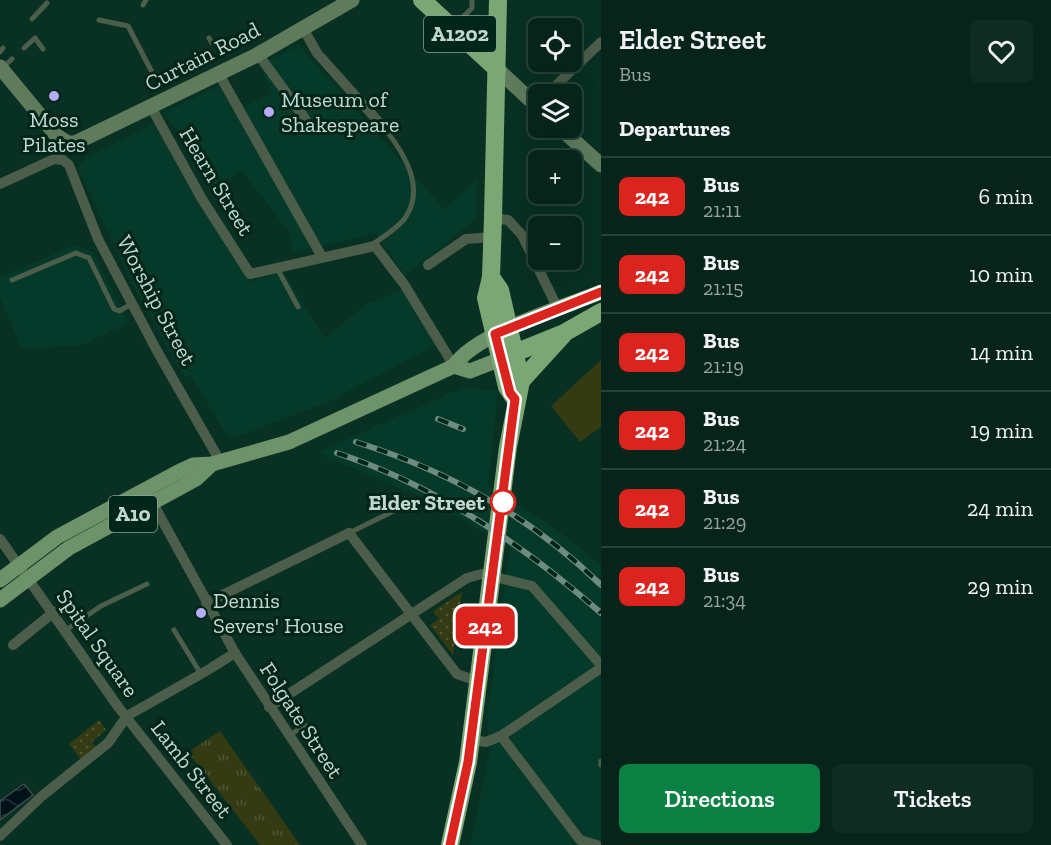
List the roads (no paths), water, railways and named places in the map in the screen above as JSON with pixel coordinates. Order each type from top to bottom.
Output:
[{"type":"highway","name":"A1202","points":[[422,0],[436,7],[453,28],[497,69]]},
{"type":"highway","name":"A1202","points":[[498,0],[491,277],[500,290],[502,331],[508,356],[510,393],[515,399]]},
{"type":"highway","name":"A10","points":[[508,356],[564,333],[601,312]]},
{"type":"highway","name":"A1202","points":[[521,381],[564,333]]},
{"type":"highway","name":"A1202","points":[[450,845],[471,740],[477,681],[494,576],[515,399],[520,392],[521,381],[508,356]]},
{"type":"main road","name":"A10","points":[[0,580],[57,537],[193,465],[216,463],[307,435],[454,366],[462,354],[502,331],[601,292]]},
{"type":"main road","name":"A10","points":[[454,366],[470,371],[508,356]]},
{"type":"main road","name":"A10","points":[[0,600],[69,548],[152,504],[200,476],[216,463]]},
{"type":"street","name":"Curtain Road","points":[[4,65],[57,136],[68,143],[80,142],[151,107],[165,95],[258,54],[352,0]]},
{"type":"street","points":[[303,28],[317,53],[385,129]]},
{"type":"street","points":[[559,84],[601,42]]},
{"type":"street","points":[[258,54],[306,120]]},
{"type":"street","points":[[497,69],[528,94]]},
{"type":"street","points":[[223,70],[328,254]]},
{"type":"street","name":"Hearn Street","points":[[151,107],[202,199],[250,274],[277,268]]},
{"type":"street","points":[[571,138],[601,165]]},
{"type":"street","name":"Worship Street","points":[[0,184],[48,162],[59,159],[69,165],[98,239],[216,463]]},
{"type":"street","points":[[493,218],[508,220],[522,235],[558,309]]},
{"type":"street","points":[[428,265],[466,239],[492,237]]},
{"type":"street","points":[[277,268],[371,245],[380,251],[404,284],[454,366]]},
{"type":"street","name":"Folgate Street","points":[[148,488],[152,504],[235,653],[362,845]]},
{"type":"street","points":[[206,603],[349,533],[458,674],[477,681]]},
{"type":"street","name":"Spital Square","points":[[0,539],[127,716],[235,653]]},
{"type":"street","points":[[269,707],[468,578],[482,574],[532,586],[601,666],[501,736],[486,742],[471,740]]},
{"type":"street","points":[[13,645],[54,612]]},
{"type":"street","points":[[0,836],[42,796],[108,743],[127,716]]},
{"type":"street","name":"Lamb Street","points":[[127,716],[227,845]]},
{"type":"street","points":[[501,736],[580,840],[589,845]]},
{"type":"lane","points":[[453,28],[468,14],[472,8],[472,0]]},
{"type":"lane","points":[[32,19],[47,3]]},
{"type":"lane","points":[[99,20],[128,26],[154,76]]},
{"type":"lane","points":[[24,48],[35,38],[43,49]]},
{"type":"lane","points":[[371,245],[405,219],[414,189],[410,169],[385,129]]},
{"type":"lane","points":[[12,280],[76,253],[84,254],[89,258],[114,309],[119,311],[132,304]]},
{"type":"lane","points":[[277,268],[298,307]]},
{"type":"lane","points":[[349,533],[412,502]]},
{"type":"lane","points":[[66,630],[101,606],[147,584]]},
{"type":"lane","points":[[174,630],[207,671]]},
{"type":"lane","points":[[288,736],[304,725]]},
{"type":"water","points":[[24,784],[33,795],[0,820],[0,801]]},
{"type":"railway","points":[[438,419],[463,429]]},
{"type":"railway","points":[[356,442],[424,467],[487,499],[546,538],[601,585]]},
{"type":"railway","points":[[337,453],[409,482],[444,500],[510,541],[601,613]]},
{"type":"place","name":"Moss Pilates","points":[[54,96]]},
{"type":"place","name":"Museum of Shakespeare","points":[[269,112]]},
{"type":"place","name":"Elder Street","points":[[503,502]]},
{"type":"place","name":"Dennis Severs' House","points":[[201,613]]}]
